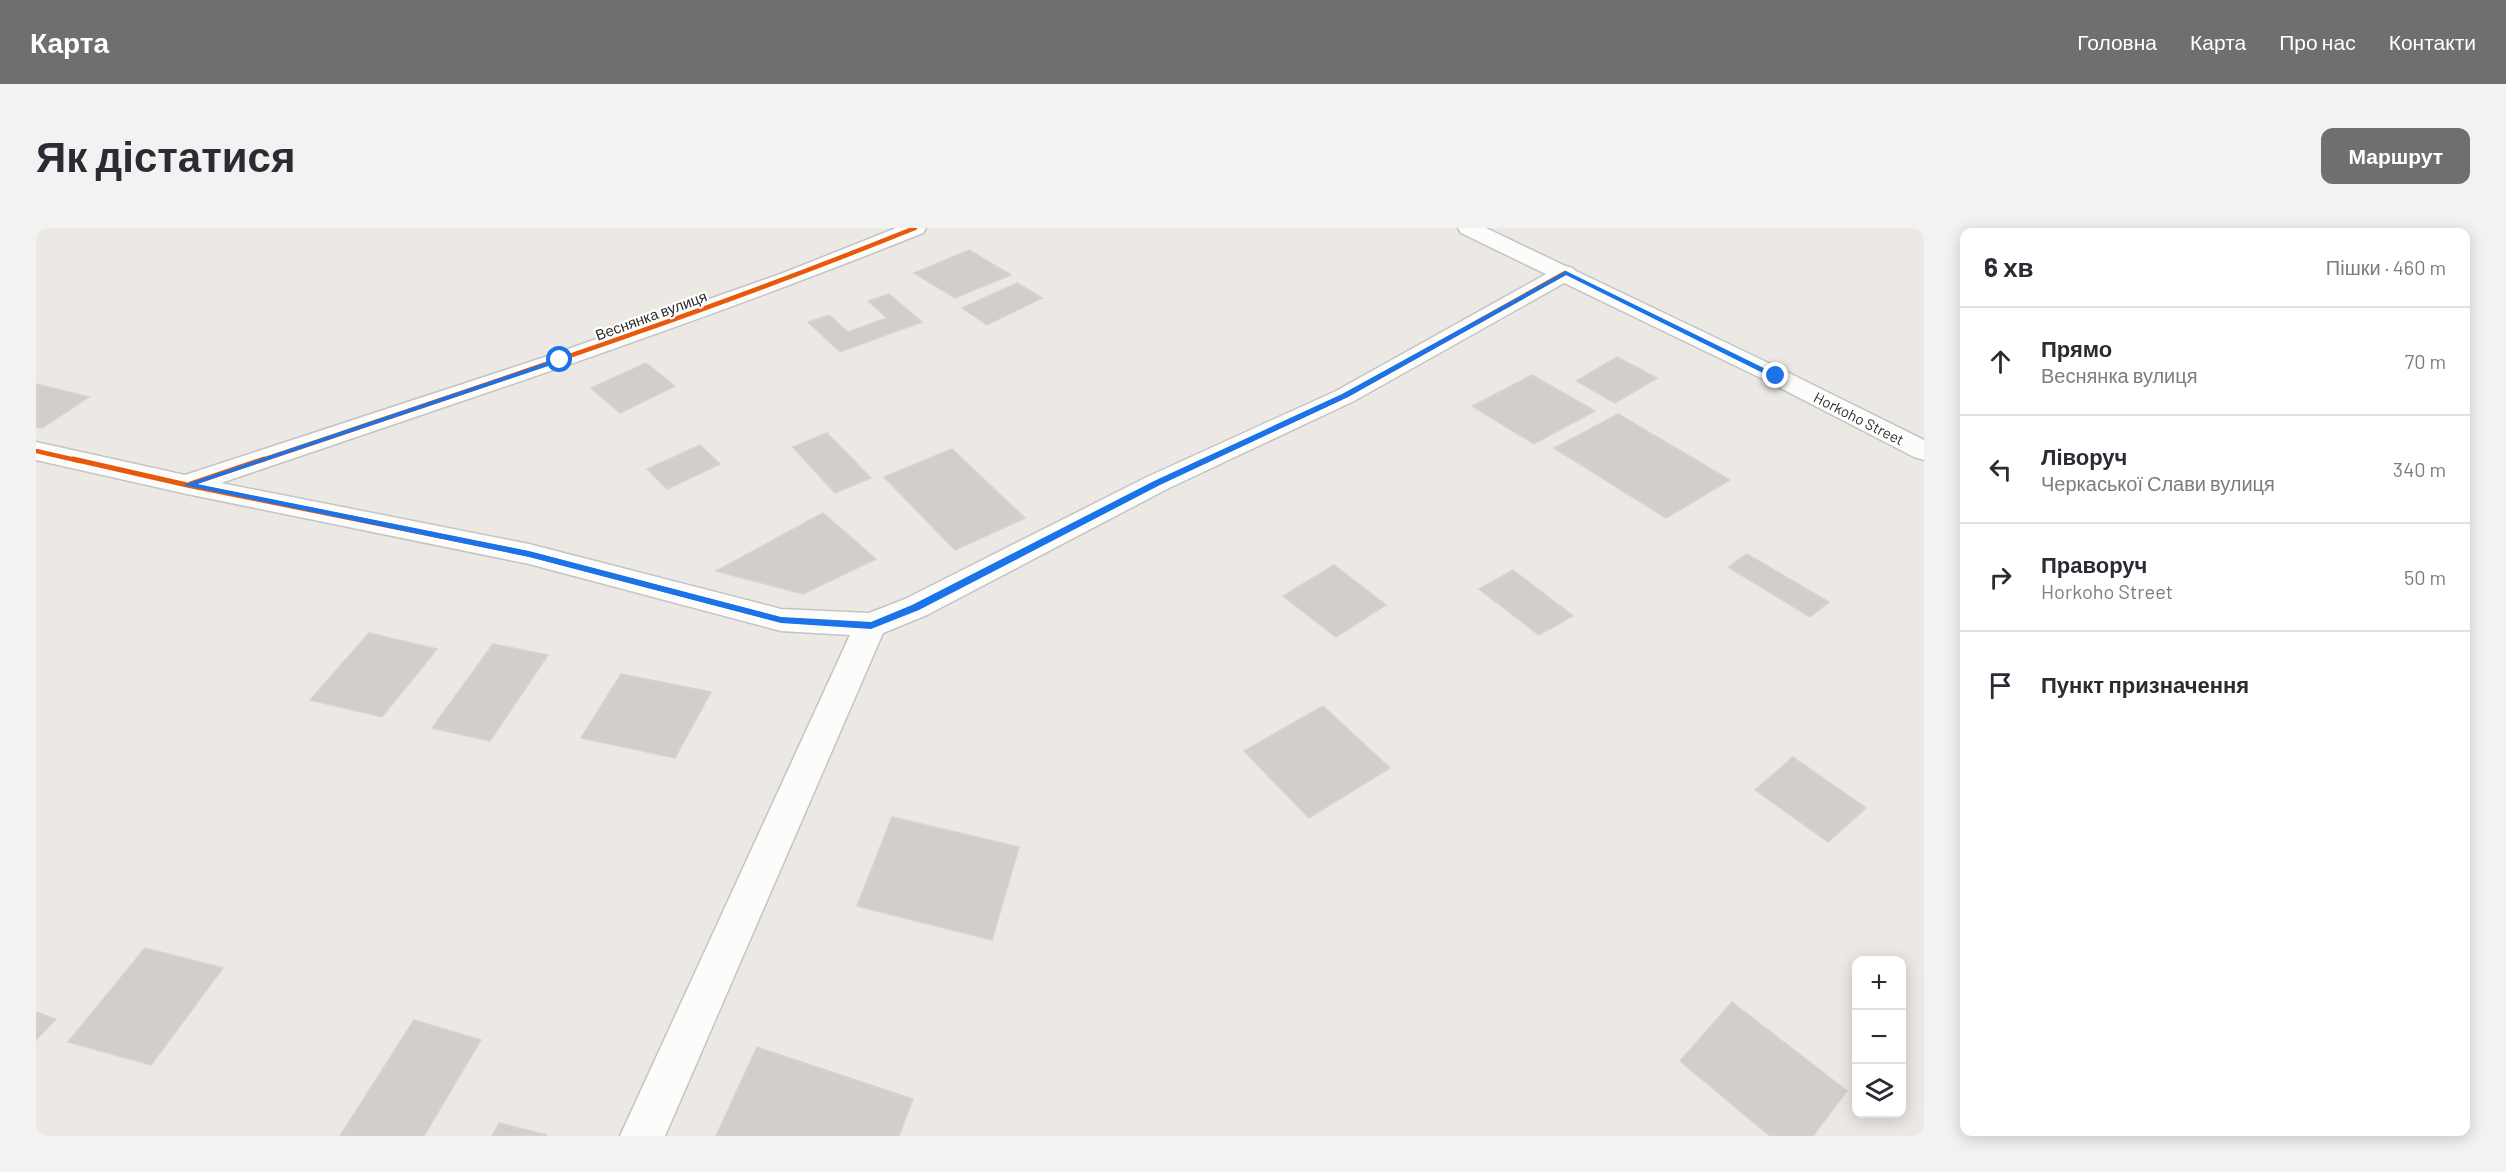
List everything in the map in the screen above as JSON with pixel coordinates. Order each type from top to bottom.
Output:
[{"type":"street","name":"Веснянка вулиця","points":[[187,485],[560,360],[791,278],[915,228]]},
{"type":"street","name":"Horkoho Street","points":[[1469,228],[1566,273],[1924,451]]},
{"type":"street","points":[[36,452],[529,554],[781,620],[871,625],[916,607],[1157,483],[1345,396],[1566,273]]},
{"type":"street","points":[[642,1136],[871,625]]},
{"type":"building","points":[[969,250],[1011,275],[955,298],[914,273]]},
{"type":"building","points":[[1017,283],[1042,298],[987,325],[962,308]]},
{"type":"building","points":[[889,294],[922,322],[840,352],[808,322],[829,315],[848,332],[887,318],[868,301]]},
{"type":"building","points":[[1617,357],[1657,378],[1615,403],[1576,381]]},
{"type":"building","points":[[646,363],[675,386],[620,413],[591,388]]},
{"type":"building","points":[[1532,375],[1595,411],[1534,444],[1472,406]]},
{"type":"building","points":[[36,384],[89,397],[42,428],[36,427]]},
{"type":"building","points":[[1618,414],[1730,480],[1666,518],[1554,448]]},
{"type":"building","points":[[827,433],[871,478],[835,493],[793,447]]},
{"type":"building","points":[[700,445],[720,464],[667,489],[647,469]]},
{"type":"building","points":[[952,449],[1025,518],[955,550],[884,477]]},
{"type":"building","points":[[823,513],[876,559],[803,594],[716,571]]},
{"type":"building","points":[[1747,554],[1829,602],[1810,617],[1728,567]]},
{"type":"building","points":[[1334,565],[1386,605],[1336,637],[1283,596]]},
{"type":"building","points":[[1513,570],[1573,616],[1539,635],[1479,589]]},
{"type":"building","points":[[369,633],[437,649],[382,717],[310,700]]},
{"type":"building","points":[[493,644],[548,655],[490,741],[432,728]]},
{"type":"building","points":[[621,674],[711,692],[675,758],[581,738]]},
{"type":"building","points":[[1323,706],[1390,768],[1309,818],[1244,751]]},
{"type":"building","points":[[1793,757],[1866,808],[1828,842],[1755,790]]},
{"type":"building","points":[[892,817],[1019,847],[992,940],[857,906]]},
{"type":"building","points":[[145,948],[223,968],[151,1065],[68,1042]]},
{"type":"building","points":[[1732,1002],[1847,1091],[1813,1136],[1770,1136],[1680,1061]]},
{"type":"building","points":[[36,1012],[56,1019],[36,1040]]},
{"type":"building","points":[[414,1020],[481,1040],[424,1136],[340,1136]]},
{"type":"building","points":[[757,1047],[913,1099],[899,1136],[716,1136]]},
{"type":"building","points":[[499,1123],[547,1135],[492,1136]]},
{"type":"cycle path","points":[[190,484],[560,360],[791,278],[915,228]]},
{"type":"cycle path","points":[[36,451],[187,485],[529,554],[781,620],[871,625],[916,607],[1157,483],[1345,396],[1565,273]]},
{"type":"route","points":[[560,360],[187,485],[529,554],[781,620],[871,625],[916,607],[1157,483],[1345,396],[1566,273],[1776,376]]}]
